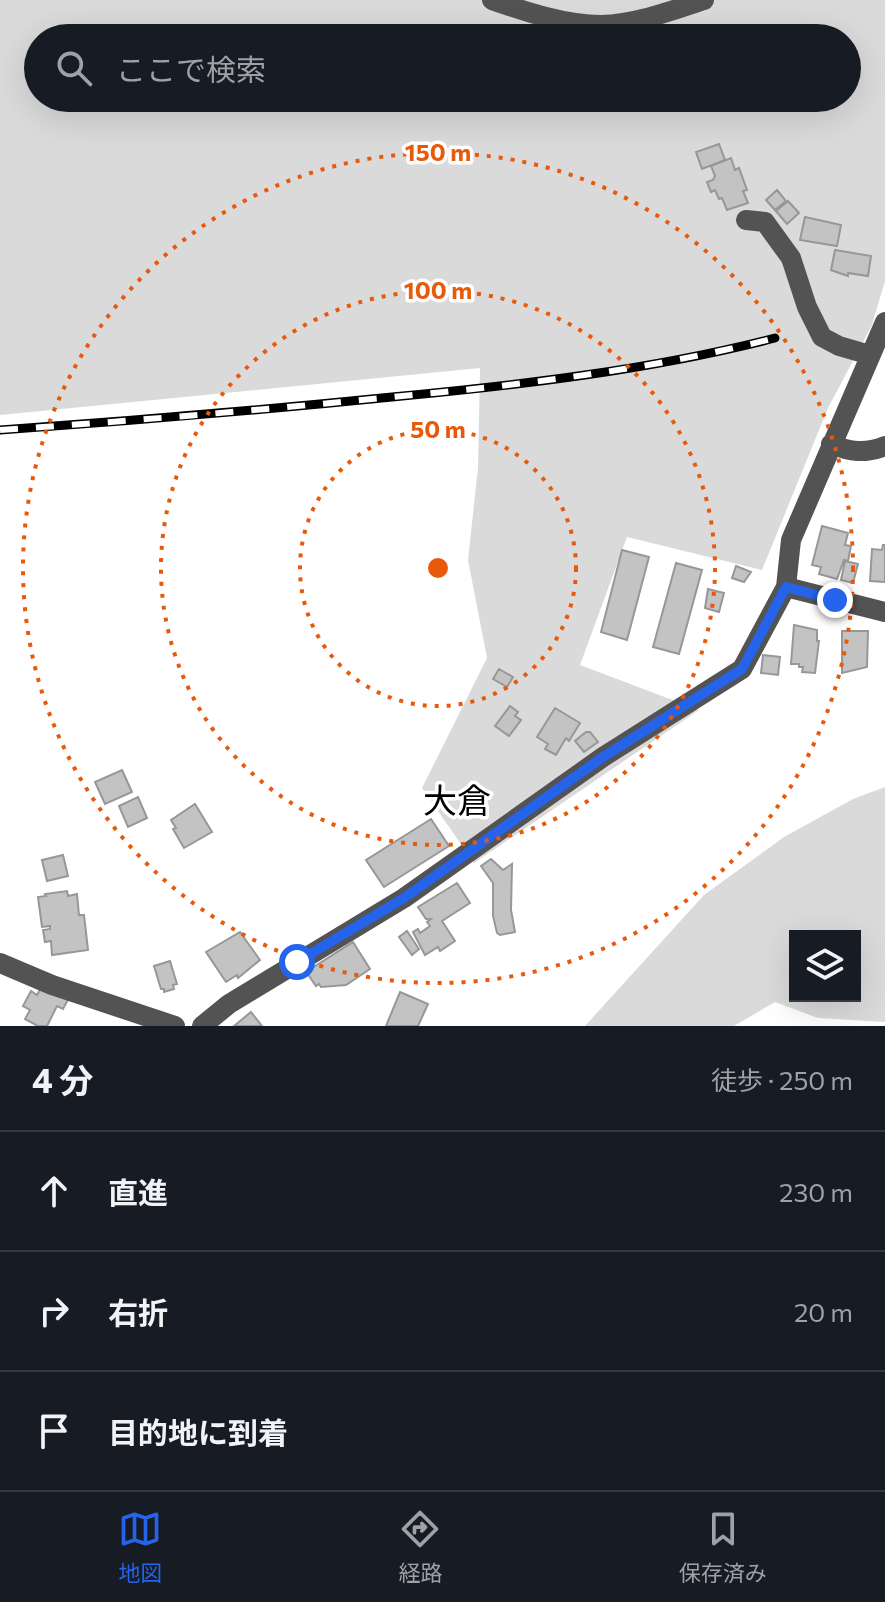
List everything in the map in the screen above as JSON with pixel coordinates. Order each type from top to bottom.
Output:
[{"type":"street","points":[[492,0],[537,15],[594,24]]},
{"type":"street","points":[[643,18],[654,0]]},
{"type":"street","points":[[606,24],[643,18],[704,0]]},
{"type":"street","points":[[746,220],[765,222],[791,258],[807,307],[822,337],[839,346],[870,355]]},
{"type":"street","points":[[202,1026],[229,1004],[404,898],[616,749],[742,669],[786,587],[791,540],[885,322]]},
{"type":"street","points":[[831,444],[848,451],[871,452],[885,446]]},
{"type":"street","points":[[786,587],[885,612]]},
{"type":"street","points":[[0,963],[52,985],[175,1026]]},
{"type":"shaded area","points":[[0,0],[885,0],[885,281],[872,325],[828,408],[762,570],[627,537],[580,665],[699,710],[474,863],[422,788],[487,658],[468,560],[478,468],[480,368],[0,415]]},
{"type":"shaded area","points":[[885,787],[885,1022],[818,1018],[775,1002],[734,1026],[585,1026],[704,895],[784,837],[853,799]]},
{"type":"building","points":[[719,144],[725,160],[702,169],[696,152]]},
{"type":"building","points":[[731,158],[735,170],[739,168],[748,203],[727,210],[722,198],[719,199],[715,190],[711,192],[707,182],[715,176],[711,166]]},
{"type":"building","points":[[777,190],[786,201],[775,210],[766,200]]},
{"type":"building","points":[[788,201],[799,213],[787,224],[776,211]]},
{"type":"building","points":[[805,217],[841,225],[837,246],[800,240]]},
{"type":"building","points":[[835,250],[871,256],[868,276],[848,273],[848,276],[831,270]]},
{"type":"building","points":[[822,526],[848,533],[845,545],[851,546],[848,561],[844,560],[837,579],[819,574],[821,567],[812,565]]},
{"type":"building","points":[[883,545],[885,582],[870,581],[872,549],[882,550]]},
{"type":"building","points":[[622,550],[649,557],[627,640],[601,632]]},
{"type":"building","points":[[845,561],[858,564],[853,583],[841,580]]},
{"type":"building","points":[[676,563],[702,570],[679,654],[653,647]]},
{"type":"building","points":[[736,566],[751,572],[744,582],[732,578]]},
{"type":"building","points":[[708,589],[724,593],[719,612],[705,608]]},
{"type":"building","points":[[794,625],[817,630],[819,641],[815,673],[802,672],[803,667],[799,664],[791,664]]},
{"type":"building","points":[[842,631],[868,631],[867,667],[842,673]]},
{"type":"building","points":[[763,655],[780,657],[778,675],[761,673]]},
{"type":"building","points":[[499,669],[513,677],[507,687],[493,679]]},
{"type":"building","points":[[510,706],[518,712],[515,716],[521,720],[509,736],[495,726]]},
{"type":"building","points":[[555,708],[580,723],[556,755],[545,749],[548,744],[537,737]]},
{"type":"building","points":[[590,732],[598,742],[584,752],[575,741]]},
{"type":"building","points":[[122,770],[132,792],[105,804],[95,782]]},
{"type":"building","points":[[138,797],[147,818],[128,827],[119,806]]},
{"type":"building","points":[[195,804],[212,832],[184,848],[171,820]]},
{"type":"building","points":[[431,819],[449,846],[384,887],[366,860]]},
{"type":"building","points":[[63,855],[68,876],[47,881],[42,860]]},
{"type":"building","points":[[491,859],[503,870],[512,864],[511,910],[515,932],[497,933],[493,916],[493,883],[481,866]]},
{"type":"building","points":[[457,883],[470,903],[442,921],[455,941],[440,951],[438,947],[425,955],[413,932],[418,929],[420,933],[430,926],[427,922],[431,919],[426,919],[418,907]]},
{"type":"building","points":[[67,891],[68,896],[77,894],[79,915],[84,915],[88,950],[52,955],[51,941],[45,942],[43,930],[50,929],[50,926],[42,927],[38,897]]},
{"type":"building","points":[[407,931],[419,949],[412,955],[399,937]]},
{"type":"building","points":[[240,932],[260,960],[238,978],[237,975],[226,982],[206,952]]},
{"type":"building","points":[[353,942],[370,969],[346,985],[316,986],[307,973],[309,970]]},
{"type":"building","points":[[170,961],[177,984],[173,985],[174,989],[164,992],[154,966]]},
{"type":"building","points":[[44,982],[70,996],[63,1009],[57,1006],[47,1026],[38,1026],[25,1019],[30,1010],[23,1006],[31,991],[37,995]]},
{"type":"building","points":[[400,992],[428,1004],[418,1026],[386,1026]]},
{"type":"building","points":[[251,1012],[262,1026],[234,1026]]},
{"type":"railway","points":[[0,430],[294,406],[537,381],[633,368],[775,338]]},
{"type":"district","name":"大倉","points":[[457,799]]},
{"type":"route","points":[[297,962],[404,898],[603,757],[742,669],[786,587],[835,600]]}]
